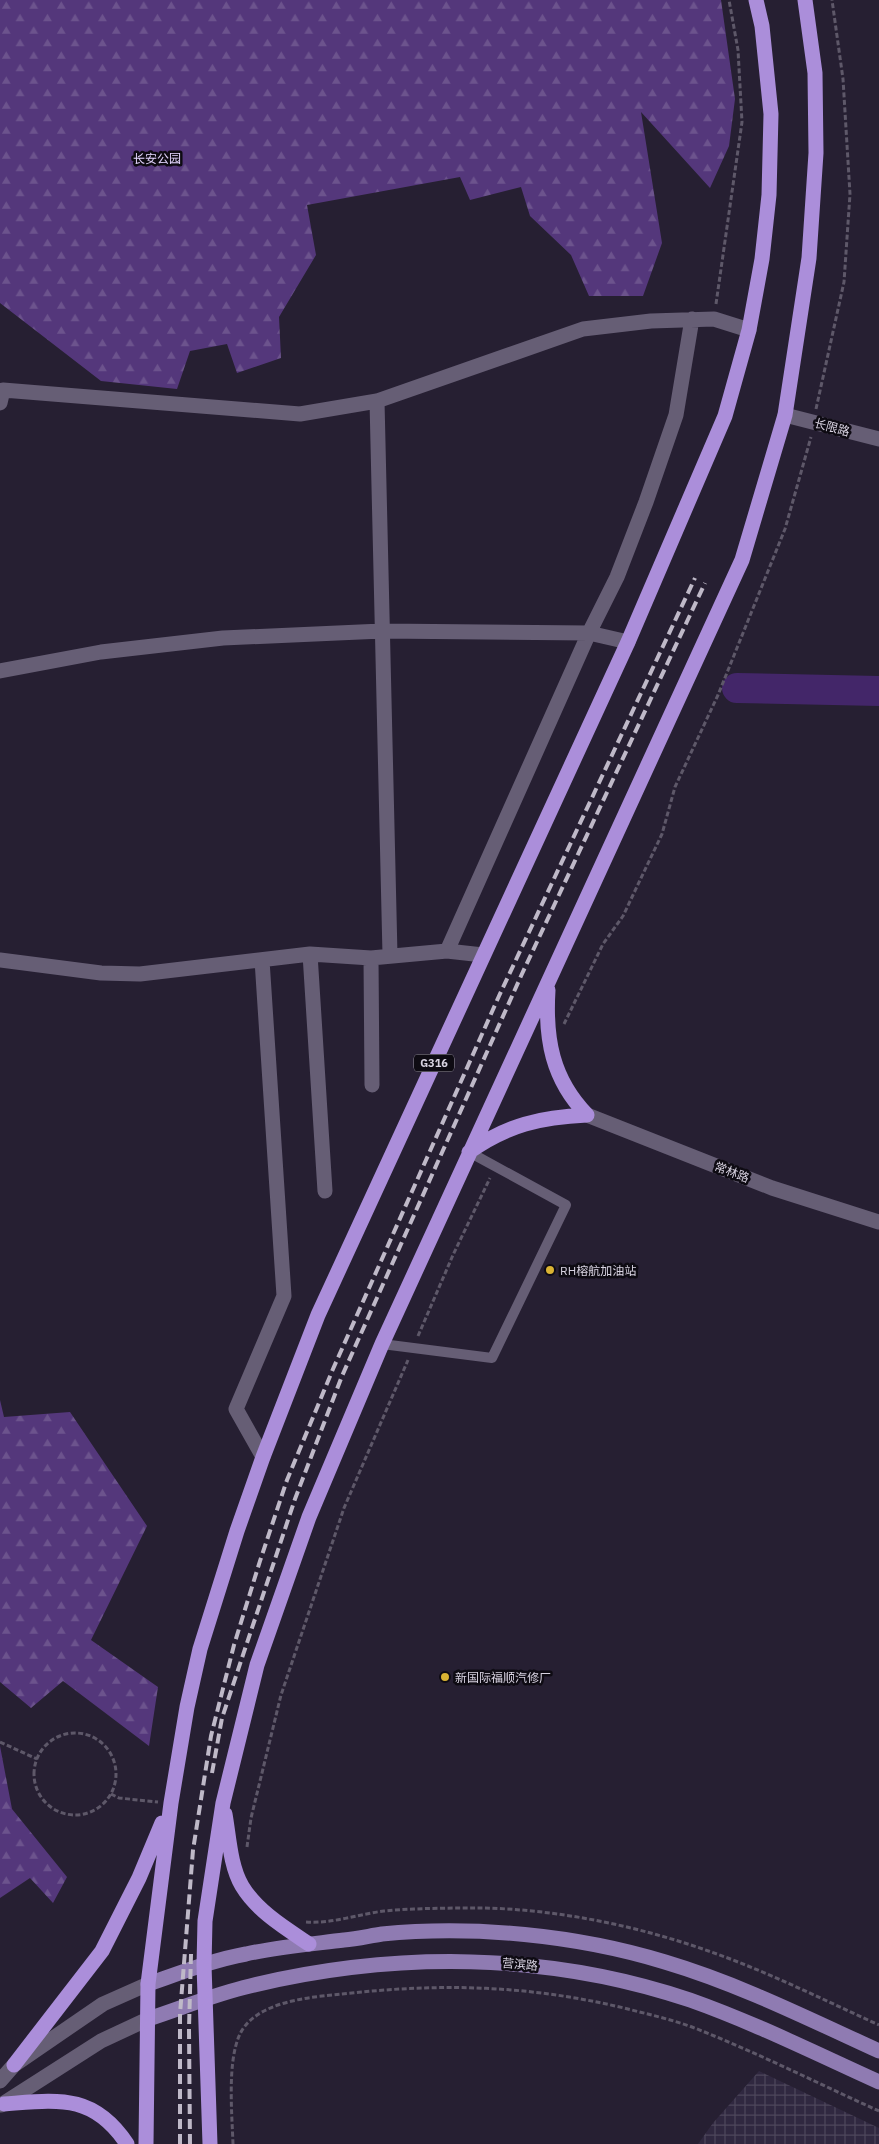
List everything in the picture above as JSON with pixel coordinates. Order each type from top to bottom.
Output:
[{"type":"highway","name":"G316","points":[[146,2144],[148,1984],[171,1803],[187,1707],[200,1649],[263,1457],[318,1315],[628,642],[725,416],[749,330],[762,259],[769,195],[771,114],[762,26],[756,0]]},
{"type":"highway","points":[[210,2144],[204,1999],[205,1922],[223,1803],[257,1665],[308,1516],[382,1344],[742,560],[785,415],[809,258],[815,162],[815,73],[805,0]]},
{"type":"highway","points":[[548,982],[548,1037],[553,1058],[562,1082],[576,1103],[587,1115]]},
{"type":"highway","points":[[469,1152],[490,1138],[531,1122],[554,1117],[587,1115]]},
{"type":"highway","points":[[14,2065],[102,1951],[139,1878],[171,1803]]},
{"type":"highway","points":[[223,1803],[234,1864],[241,1885],[255,1903],[288,1930],[310,1944]]},
{"type":"highway","points":[[2,2104],[54,2100],[72,2102],[93,2110],[107,2120],[127,2144]]},
{"type":"main road","points":[[148,1984],[204,1965],[246,1954],[382,1934],[457,1932],[520,1935],[604,1946],[663,1961],[741,1989],[879,2051]]},
{"type":"main road","name":"营滨路","points":[[148,2019],[204,1999],[249,1986],[352,1968],[421,1961],[518,1963],[596,1974],[689,2000],[733,2016],[879,2082]]},
{"type":"street","points":[[447,951],[589,633],[617,577],[668,441],[682,388],[692,319]]},
{"type":"street","points":[[0,402],[3,390],[300,414],[377,400],[583,329],[651,321],[714,319],[749,330]]},
{"type":"street","points":[[377,400],[390,955]]},
{"type":"street","name":"长限路","points":[[785,415],[879,439]]},
{"type":"street","points":[[0,670],[101,652],[223,638],[382,631],[589,633],[628,642]]},
{"type":"street","points":[[0,960],[101,973],[140,974],[310,954],[371,958],[447,951],[483,955]]},
{"type":"street","points":[[310,954],[325,1191]]},
{"type":"street","points":[[371,958],[372,1086]]},
{"type":"street","points":[[262,960],[284,1296],[236,1409],[263,1457]]},
{"type":"street","name":"常林路","points":[[587,1115],[772,1188],[879,1222]]},
{"type":"street","points":[[0,2081],[14,2065],[103,2004],[148,1984]]},
{"type":"street","points":[[2,2104],[101,2041],[148,2019]]},
{"type":"lane","points":[[382,1344],[492,1358],[566,1205],[469,1152]]},
{"type":"path","points":[[714,319],[742,122],[738,50],[730,0]]},
{"type":"path","points":[[248,1850],[247,1843],[251,1818],[281,1695],[344,1508],[453,1255],[496,1167]]},
{"type":"path","points":[[75,1732],[88,1734],[100,1741],[110,1751],[115,1763],[116,1777],[111,1794],[106,1802],[95,1810],[82,1814],[69,1814],[56,1810],[45,1802],[37,1790],[34,1777],[40,1751],[50,1741],[62,1734],[75,1732]]},
{"type":"path","points":[[0,1742],[37,1759]]},
{"type":"path","points":[[111,1794],[119,1798],[171,1803]]},
{"type":"path","points":[[300,1922],[311,1923],[385,1911],[450,1908],[494,1909],[585,1919],[656,1935],[714,1953],[775,1977],[879,2025]]},
{"type":"path","points":[[233,2144],[232,2082],[235,2053],[240,2034],[247,2024],[280,2004],[317,1997],[397,1988],[467,1986],[516,1989],[560,1994],[656,2016],[691,2027],[727,2042],[879,2111]]},
{"type":"shaded area","points":[[759,2071],[879,2128],[879,2144],[698,2144],[713,2123]]},
{"type":"green space","name":"长安公园","points":[[0,0],[721,0],[735,99],[729,146],[710,188],[641,112],[662,243],[643,296],[589,296],[571,255],[530,216],[521,187],[470,200],[460,177],[307,205],[316,255],[279,317],[281,358],[237,373],[227,344],[190,351],[177,389],[101,381],[0,303]]},
{"type":"green space","points":[[0,1400],[4,1417],[70,1412],[147,1526],[91,1640],[158,1687],[149,1746],[63,1681],[31,1708],[0,1682]]},
{"type":"green space","points":[[0,1746],[12,1809],[67,1877],[53,1903],[30,1878],[0,1898]]},
{"type":"waterway","points":[[737,688],[879,691]]},
{"type":"railway","points":[[180,2144],[180,2014],[193,1850],[211,1736],[234,1645],[260,1561],[287,1480],[333,1369],[499,996],[695,578]]},
{"type":"railway","points":[[212,1773],[222,1718],[295,1499],[342,1376],[521,976],[705,583]]},
{"type":"railway","points":[[190,2144],[189,2029],[191,1954]]},
{"type":"place","name":"RH榕航加油站","points":[[550,1270]]},
{"type":"place","name":"新国际福顺汽修厂","points":[[445,1677]]}]
